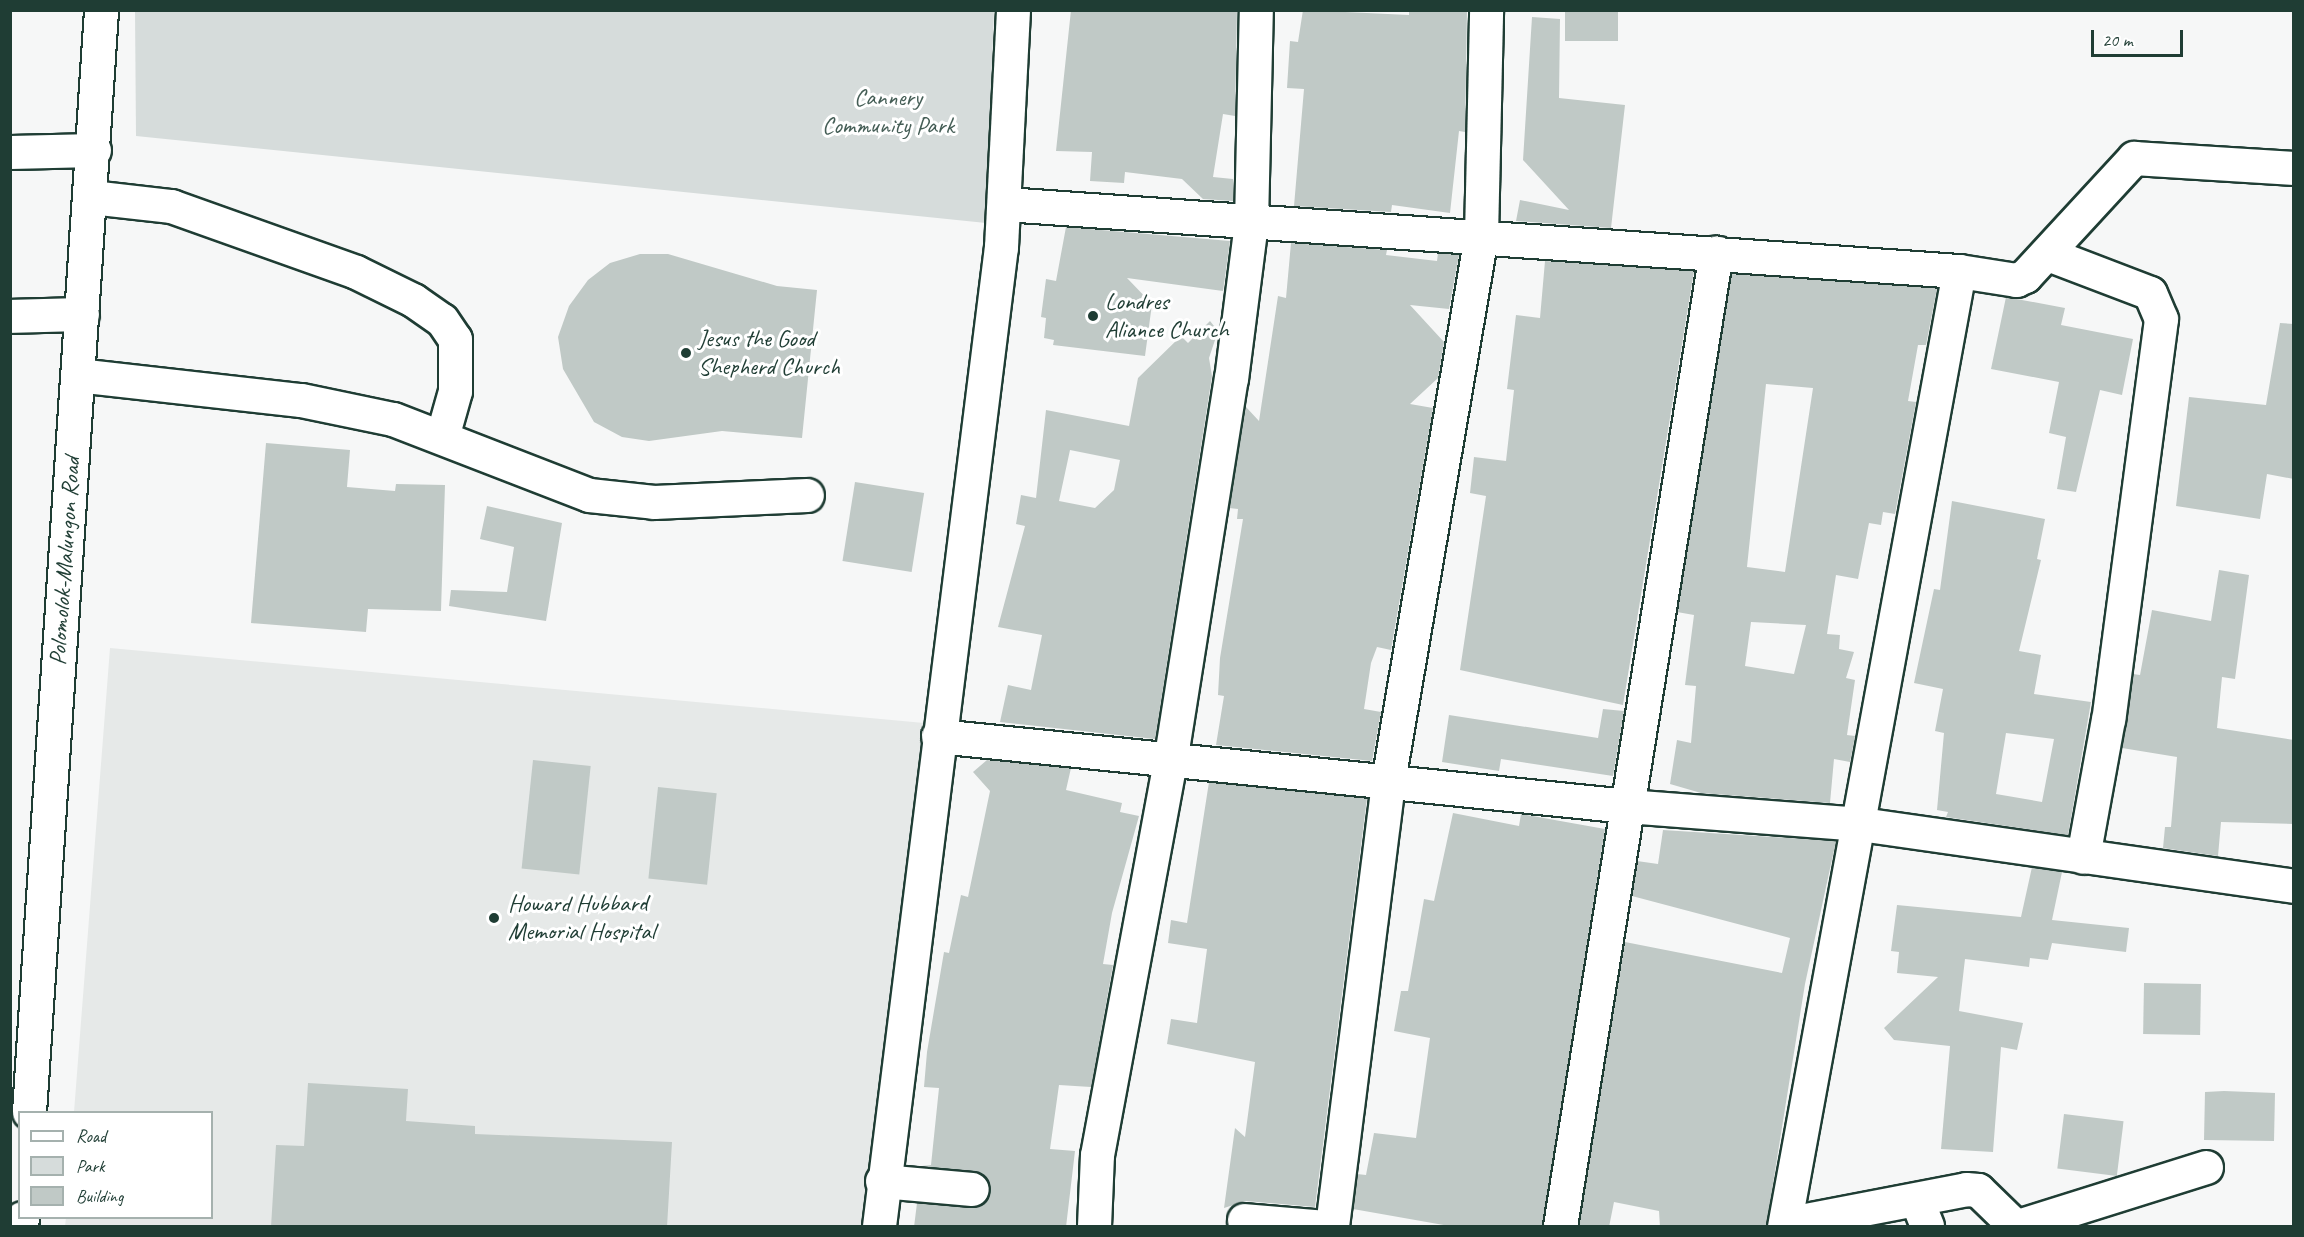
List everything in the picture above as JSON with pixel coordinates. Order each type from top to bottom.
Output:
[{"type":"street","name":"Polomolok-Malungon Road","points":[[29,1111],[77,375],[91,197],[101,10]]},
{"type":"street","points":[[879,1227],[882,1181],[1005,204],[1013,10]]},
{"type":"street","points":[[1094,1227],[1097,1155],[1170,762],[1251,223],[1256,10]]},
{"type":"street","points":[[1332,1227],[1388,781],[1481,236],[1485,10]]},
{"type":"street","points":[[10,152],[94,150]]},
{"type":"street","points":[[1005,204],[1251,223],[1716,252],[1959,271],[2016,280],[2048,254],[2133,158],[2294,168]]},
{"type":"street","points":[[91,197],[171,206],[356,272],[433,314],[455,339],[459,359],[442,437]]},
{"type":"street","points":[[1560,1227],[1716,252]]},
{"type":"street","points":[[2048,254],[2150,293],[2161,320],[2108,719],[2083,857]]},
{"type":"street","points":[[1959,271],[1860,824],[1784,1225],[1922,1214],[1978,1190],[2016,1227],[2206,1167]]},
{"type":"street","points":[[10,316],[82,314]]},
{"type":"street","points":[[77,375],[301,400],[393,418],[550,484],[598,497],[654,502],[807,495]]},
{"type":"street","points":[[938,736],[1170,762],[1388,781],[1627,806],[1860,824],[2294,886]]},
{"type":"street","points":[[882,1181],[972,1189]]},
{"type":"street","points":[[1244,1220],[1315,1227]]},
{"type":"shaded area","name":"Howard Hubbard Memorial Hospital","points":[[110,648],[924,723],[865,1226],[65,1226],[66,1219],[213,1219],[213,1111],[74,1111]]},
{"type":"green space","name":"Cannery Community Park","points":[[135,11],[994,11],[986,223],[136,136]]},
{"type":"building","points":[[1071,10],[1237,10],[1235,116],[1223,114],[1213,177],[1233,179],[1233,201],[1203,199],[1182,179],[1125,172],[1124,183],[1090,181],[1092,152],[1056,151]]},
{"type":"building","points":[[1303,10],[1409,15],[1409,10],[1467,10],[1465,132],[1459,131],[1450,213],[1392,205],[1391,212],[1294,206],[1304,89],[1287,88],[1290,41],[1298,42]]},
{"type":"building","points":[[1565,10],[1618,10],[1618,41],[1565,41]]},
{"type":"building","points":[[1532,17],[1560,19],[1559,98],[1625,105],[1611,228],[1516,221],[1520,200],[1569,210],[1523,160]]},
{"type":"building","points":[[1066,227],[1230,241],[1223,291],[1127,278],[1152,304],[1145,356],[1053,345],[1054,340],[1044,338],[1046,318],[1041,317],[1046,279],[1056,281]]},
{"type":"building","points":[[1291,243],[1387,250],[1386,255],[1437,261],[1438,253],[1459,255],[1449,309],[1410,305],[1444,342],[1438,378],[1410,404],[1433,408],[1391,650],[1377,647],[1371,663],[1364,709],[1381,712],[1372,761],[1216,745],[1224,696],[1218,695],[1220,658],[1243,519],[1237,519],[1238,509],[1229,508],[1246,407],[1259,421],[1278,296],[1286,298]]},
{"type":"building","name":"Jesus the Good Shepherd Church","points":[[640,254],[668,254],[777,286],[817,290],[802,438],[722,431],[649,441],[622,437],[594,422],[563,369],[558,337],[569,306],[588,280],[610,263]]},
{"type":"building","points":[[1545,261],[1694,271],[1623,705],[1460,670],[1486,496],[1470,493],[1474,457],[1506,461],[1514,390],[1507,389],[1516,315],[1540,318]]},
{"type":"building","points":[[1731,274],[1937,288],[1926,345],[1918,345],[1908,401],[1916,402],[1895,514],[1883,512],[1881,525],[1869,523],[1858,579],[1836,575],[1827,634],[1840,635],[1839,649],[1854,652],[1846,678],[1855,680],[1847,735],[1855,736],[1850,762],[1834,759],[1830,803],[1701,793],[1670,784],[1677,740],[1691,743],[1696,686],[1685,685],[1694,615],[1677,612]],"holes":[[[1766,384],[1813,388],[1785,572],[1747,567]],[[1751,622],[1806,625],[1794,674],[1745,666]]]},
{"type":"building","points":[[2006,297],[2065,308],[2061,325],[2133,339],[2122,395],[2100,390],[2076,492],[2057,489],[2066,437],[2049,433],[2059,382],[1991,369]]},
{"type":"building","points":[[1210,321],[1218,331],[1209,358],[1212,376],[1155,739],[1000,722],[1008,685],[1031,690],[1042,635],[998,627],[1025,526],[1016,524],[1021,495],[1036,498],[1046,410],[1129,426],[1138,378],[1181,336],[1188,343]],"holes":[[[1070,450],[1120,460],[1114,490],[1095,508],[1059,501]]]},
{"type":"building","points":[[2280,323],[2294,324],[2294,479],[2267,474],[2260,519],[2176,506],[2189,397],[2266,405]]},
{"type":"building","points":[[266,443],[350,450],[347,487],[395,491],[396,484],[445,485],[441,611],[368,609],[366,632],[251,623]]},
{"type":"building","points":[[855,482],[924,493],[912,572],[842,561]]},
{"type":"building","points":[[1952,501],[2045,519],[2037,559],[2041,560],[2019,651],[2041,655],[2034,694],[2091,702],[2068,835],[1946,817],[1948,812],[1937,810],[1944,733],[1935,731],[1943,689],[1914,683],[1934,589],[1940,590]],"holes":[[[2006,733],[2054,739],[2042,802],[1996,794]]]},
{"type":"building","points":[[487,506],[562,523],[546,621],[449,606],[451,590],[507,592],[514,547],[480,539]]},
{"type":"building","points":[[2219,570],[2249,575],[2235,679],[2222,677],[2217,728],[2294,740],[2294,824],[2221,822],[2218,856],[2163,848],[2165,827],[2171,827],[2177,757],[2122,748],[2133,674],[2140,675],[2152,610],[2211,621]]},
{"type":"building","points":[[1603,709],[1624,711],[1613,776],[1501,759],[1499,771],[1442,762],[1449,715],[1598,738]]},
{"type":"building","points":[[533,760],[591,766],[579,874],[522,868]]},
{"type":"building","points":[[987,760],[1071,768],[1066,790],[1122,803],[1120,812],[1139,816],[1112,913],[1103,964],[1113,965],[1091,1087],[1059,1085],[1050,1149],[1075,1151],[1066,1227],[914,1227],[917,1203],[971,1208],[980,1206],[991,1191],[982,1173],[922,1166],[931,1165],[939,1088],[924,1087],[927,1052],[944,952],[949,953],[961,895],[968,897],[990,791],[973,772]]},
{"type":"building","points":[[1209,782],[1367,798],[1315,1207],[1246,1201],[1224,1208],[1235,1128],[1245,1137],[1255,1062],[1167,1044],[1171,1019],[1197,1023],[1207,949],[1168,943],[1171,920],[1187,923]]},
{"type":"building","points":[[658,787],[717,793],[707,885],[648,878]]},
{"type":"building","points":[[1453,813],[1519,826],[1521,814],[1605,829],[1542,1227],[1455,1227],[1353,1209],[1357,1174],[1366,1175],[1374,1133],[1416,1138],[1430,1038],[1394,1031],[1401,991],[1408,991],[1424,899],[1434,901]]},
{"type":"building","points":[[1663,830],[1836,841],[1805,984],[1766,1227],[1660,1227],[1659,1211],[1614,1202],[1609,1227],[1579,1227],[1625,942],[1782,973],[1790,938],[1632,896],[1637,861],[1658,864]]},
{"type":"building","points":[[2032,867],[2062,872],[2052,920],[2129,928],[2126,952],[2052,943],[2048,960],[2030,958],[2029,967],[1965,959],[1959,1011],[2023,1023],[2017,1050],[2001,1047],[1993,1152],[1941,1149],[1950,1046],[1894,1040],[1884,1028],[1938,977],[1897,973],[1899,952],[1891,951],[1897,905],[2021,917]]},
{"type":"building","points":[[2144,983],[2201,984],[2200,1035],[2143,1034]]},
{"type":"building","points":[[308,1083],[408,1089],[406,1121],[475,1126],[475,1134],[672,1142],[667,1227],[271,1227],[276,1145],[304,1146]]},
{"type":"building","points":[[2205,1092],[2275,1093],[2274,1141],[2204,1140]]},
{"type":"building","points":[[2064,1114],[2124,1121],[2117,1176],[2057,1169]]},
{"type":"place","name":"Londres Aliance Church","points":[[1093,316]]},
{"type":"place","name":"Jesus the Good Shepherd Church","points":[[686,353]]},
{"type":"place","name":"Howard Hubbard Memorial Hospital","points":[[494,918]]}]
